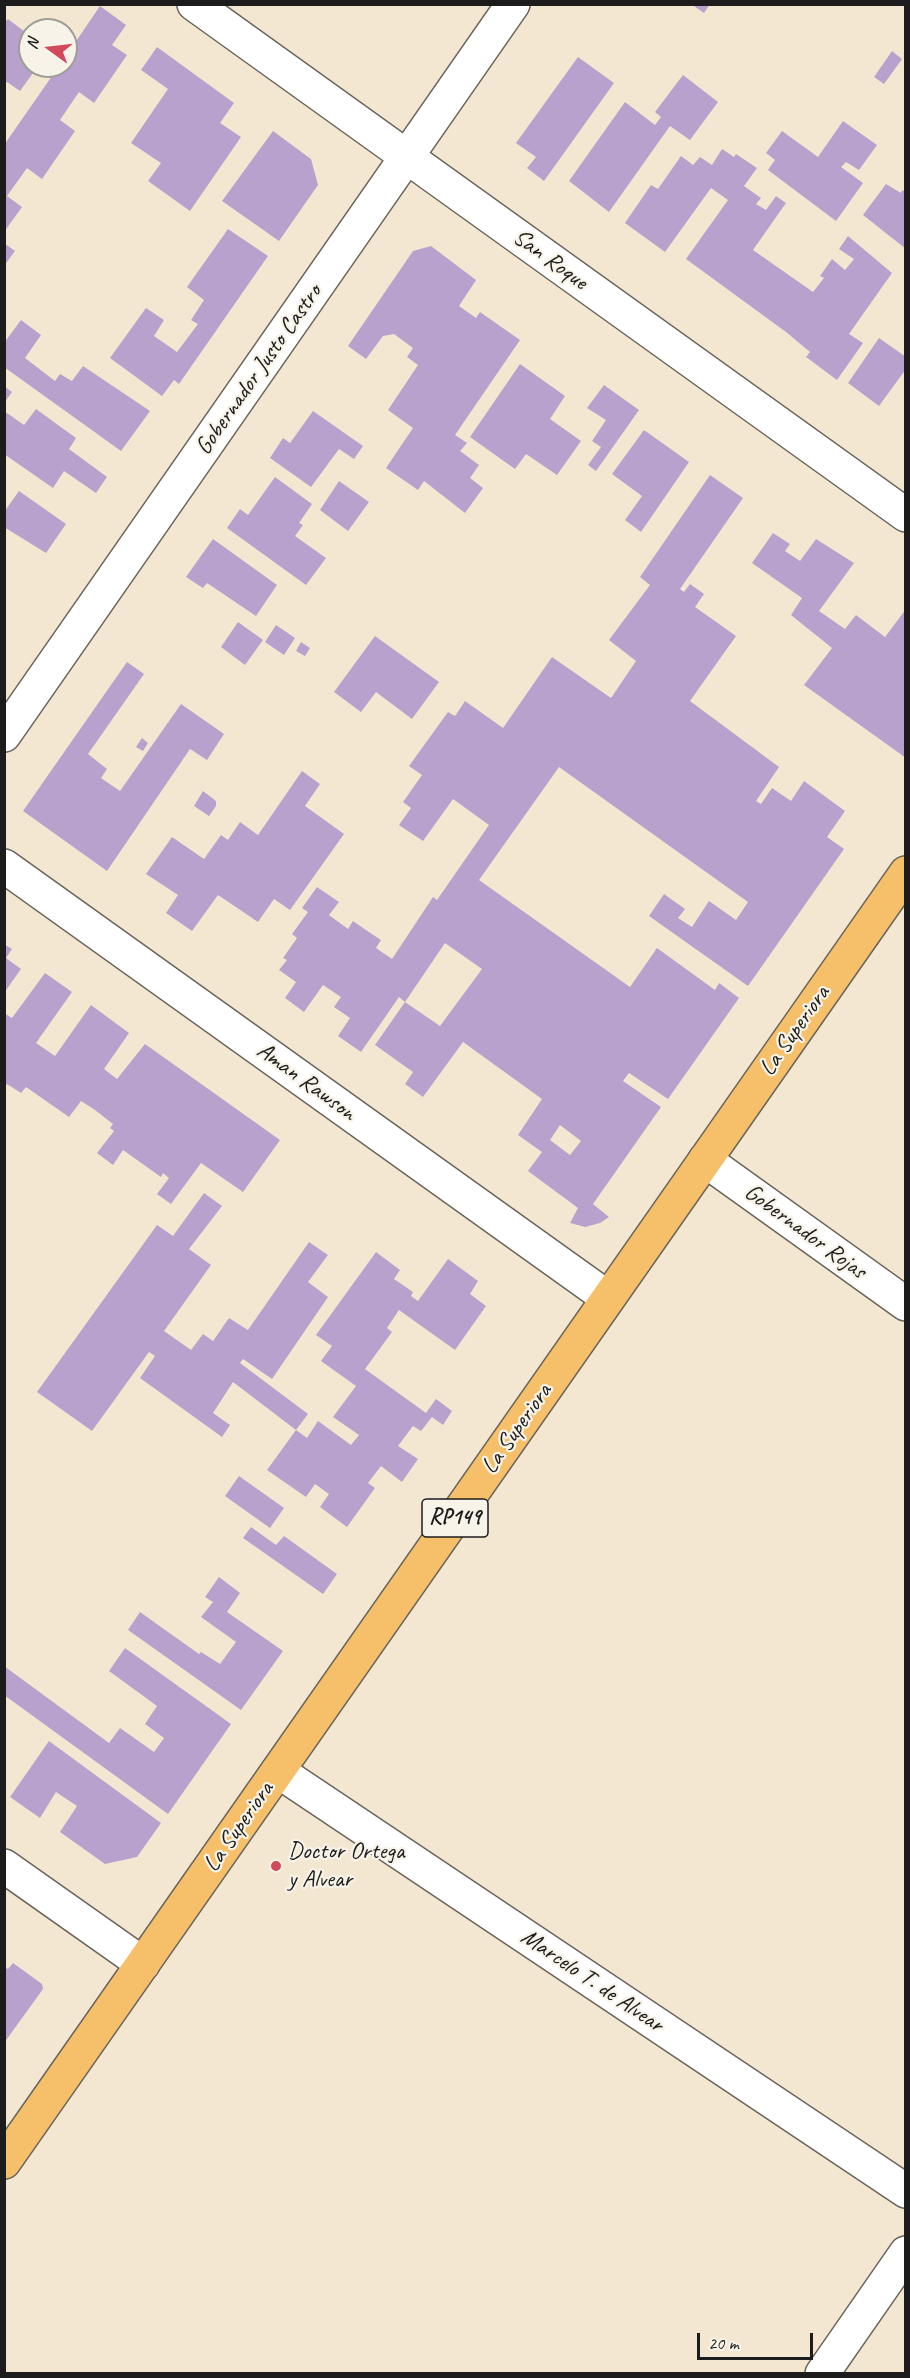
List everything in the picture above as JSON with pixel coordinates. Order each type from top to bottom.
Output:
[{"type":"main road","name":"La Superiora","points":[[4,2162],[906,873]]},
{"type":"street","name":"San Roque","points":[[194,4],[906,515]]},
{"type":"street","name":"Gobernador Justo Castro","points":[[4,735],[513,4]]},
{"type":"street","name":"Aman Rawson","points":[[4,866],[608,1298]]},
{"type":"street","name":"Gobernador Rojas","points":[[705,1160],[906,1304]]},
{"type":"street","name":"Marcelo T. de Alvear","points":[[278,1771],[906,2191]]},
{"type":"street","points":[[4,1866],[143,1964]]},
{"type":"street","points":[[822,2373],[906,2253]]},
{"type":"building","points":[[691,4],[710,4],[704,13]]},
{"type":"building","points":[[100,6],[126,25],[112,45],[127,55],[94,103],[79,92],[60,120],[75,131],[42,179],[27,168],[7,196],[22,207],[4,232],[4,145],[51,78],[78,78],[78,38]]},
{"type":"building","points":[[8,19],[18,27],[18,78],[29,78],[20,91],[7,82],[4,85],[4,23]]},
{"type":"building","points":[[157,47],[234,103],[220,123],[241,137],[190,211],[148,181],[161,163],[131,143],[168,89],[141,70]]},
{"type":"building","points":[[892,51],[902,59],[884,84],[874,77]]},
{"type":"building","points":[[578,57],[614,83],[544,181],[527,168],[536,157],[516,143]]},
{"type":"building","points":[[683,75],[718,102],[690,140],[670,126],[609,212],[569,181],[625,102],[655,125],[661,117],[655,112]]},
{"type":"building","points":[[843,121],[877,145],[859,170],[846,162],[841,167],[863,183],[836,221],[768,170],[775,160],[766,153],[782,131],[818,157]]},
{"type":"building","points":[[273,131],[311,159],[318,185],[279,241],[222,201]]},
{"type":"building","points":[[722,149],[734,157],[736,154],[757,168],[744,186],[761,198],[756,204],[766,210],[776,196],[786,203],[753,250],[813,292],[824,278],[820,276],[832,259],[845,270],[854,259],[839,249],[848,236],[892,273],[849,334],[863,343],[837,380],[806,357],[810,352],[786,332],[686,259],[728,200],[711,188],[665,252],[625,223],[651,185],[658,189],[681,156],[693,165],[700,157],[712,165]]},
{"type":"building","points":[[886,184],[901,193],[902,190],[906,192],[906,249],[863,215]]},
{"type":"building","points":[[228,229],[268,256],[179,384],[174,380],[162,396],[110,358],[146,308],[164,320],[154,336],[177,352],[198,324],[191,320],[204,300],[187,287]]},
{"type":"building","points":[[4,243],[15,251],[4,266]]},
{"type":"building","points":[[431,246],[476,280],[459,306],[476,318],[480,312],[520,340],[455,435],[467,443],[460,451],[479,465],[470,478],[483,488],[465,513],[424,481],[418,490],[386,468],[413,428],[388,410],[418,365],[407,357],[413,348],[394,334],[383,336],[366,359],[348,346],[413,251]]},
{"type":"building","points":[[21,320],[41,335],[25,358],[55,381],[60,374],[72,381],[83,366],[150,411],[121,451],[4,367],[4,343]]},
{"type":"building","points":[[879,338],[906,357],[906,369],[879,406],[848,383]]},
{"type":"building","points":[[520,364],[565,396],[550,419],[581,441],[557,475],[526,454],[515,469],[470,437]]},
{"type":"building","points":[[604,385],[639,410],[596,471],[588,465],[601,447],[592,441],[606,420],[587,408]]},
{"type":"building","points":[[4,386],[12,392],[4,403]]},
{"type":"building","points":[[36,409],[76,438],[69,449],[107,477],[96,493],[64,471],[53,488],[4,454],[4,411],[24,425]]},
{"type":"building","points":[[313,411],[363,446],[354,459],[339,449],[311,487],[270,458],[283,438],[290,443]]},
{"type":"building","points":[[644,430],[689,462],[641,532],[625,520],[642,496],[612,474]]},
{"type":"building","points":[[710,475],[743,498],[680,589],[684,592],[690,584],[704,594],[695,607],[736,636],[690,701],[779,767],[756,801],[761,804],[772,788],[791,801],[804,781],[845,811],[827,837],[844,849],[748,986],[649,916],[664,894],[685,909],[678,918],[692,927],[709,901],[736,920],[748,902],[559,767],[479,880],[630,987],[657,948],[715,990],[719,983],[739,998],[668,1099],[629,1073],[623,1081],[661,1107],[593,1204],[609,1217],[600,1223],[585,1227],[570,1223],[578,1208],[528,1171],[542,1152],[518,1135],[542,1099],[463,1042],[423,1097],[405,1084],[413,1072],[375,1045],[405,1002],[399,997],[361,1052],[338,1036],[350,1018],[334,1007],[341,997],[323,985],[304,1012],[285,998],[296,982],[279,970],[287,960],[283,958],[297,938],[292,934],[308,912],[302,908],[317,887],[339,902],[329,915],[348,929],[353,921],[381,940],[376,948],[392,959],[433,897],[437,900],[489,825],[453,799],[423,841],[399,825],[411,808],[403,802],[422,775],[409,766],[448,712],[455,716],[465,701],[503,728],[552,657],[611,698],[636,661],[609,640],[650,585],[640,577]],"holes":[[[445,943],[482,969],[440,1026],[405,1002]],[[560,1125],[581,1141],[570,1155],[550,1140]]]},
{"type":"building","points":[[275,477],[312,504],[299,523],[303,525],[295,536],[326,558],[306,585],[227,528],[240,509],[248,515]]},
{"type":"building","points":[[339,481],[369,502],[348,531],[320,510]]},
{"type":"building","points":[[19,491],[66,524],[46,553],[4,527],[4,512]]},
{"type":"building","points":[[773,533],[790,544],[785,551],[800,561],[816,539],[854,563],[819,611],[845,629],[856,615],[885,637],[906,609],[906,758],[804,685],[832,648],[791,615],[802,598],[752,563]]},
{"type":"building","points":[[213,539],[277,585],[256,616],[207,583],[203,588],[186,577]]},
{"type":"building","points":[[238,622],[263,640],[245,665],[221,647]]},
{"type":"building","points":[[276,625],[295,638],[284,655],[265,642]]},
{"type":"building","points":[[375,636],[439,682],[412,719],[376,692],[361,712],[334,692]]},
{"type":"building","points":[[301,642],[310,648],[305,656],[296,651]]},
{"type":"building","points":[[127,662],[144,674],[88,754],[107,769],[101,778],[120,791],[181,704],[224,734],[207,760],[190,749],[107,871],[23,811]]},
{"type":"building","points":[[142,738],[148,743],[143,751],[136,747]]},
{"type":"building","points":[[302,771],[320,784],[305,806],[344,834],[290,910],[274,899],[258,922],[218,895],[192,931],[166,913],[178,895],[146,874],[172,837],[204,859],[221,835],[228,840],[240,822],[258,835]]},
{"type":"building","points":[[203,791],[216,801],[216,806],[209,816],[194,806]]},
{"type":"building","points":[[4,944],[12,949],[6,958],[21,969],[4,993]]},
{"type":"building","points":[[45,973],[72,992],[36,1043],[55,1056],[91,1005],[129,1033],[104,1069],[117,1079],[145,1044],[280,1140],[243,1192],[201,1163],[171,1204],[157,1194],[169,1178],[163,1173],[161,1177],[123,1150],[113,1165],[97,1153],[114,1131],[110,1128],[113,1124],[95,1110],[81,1101],[69,1117],[26,1087],[21,1093],[7,1084],[4,1088],[4,1013],[12,1018]]},
{"type":"building","points":[[204,1193],[222,1206],[189,1249],[211,1265],[164,1331],[191,1350],[203,1334],[213,1341],[229,1318],[248,1330],[309,1242],[328,1255],[308,1282],[328,1297],[272,1379],[243,1359],[240,1363],[308,1414],[296,1430],[233,1382],[213,1413],[230,1425],[222,1437],[140,1378],[155,1356],[149,1352],[92,1431],[37,1392],[157,1225],[173,1236]]},
{"type":"building","points":[[376,1252],[400,1270],[394,1279],[413,1292],[411,1296],[418,1301],[448,1259],[478,1281],[470,1294],[486,1306],[455,1350],[399,1310],[387,1328],[392,1332],[365,1369],[426,1413],[436,1399],[452,1411],[443,1425],[432,1417],[421,1431],[413,1426],[398,1446],[418,1459],[402,1482],[381,1466],[368,1483],[375,1488],[347,1527],[320,1507],[329,1494],[315,1484],[306,1497],[267,1470],[296,1430],[307,1438],[318,1421],[351,1445],[359,1435],[333,1417],[356,1386],[321,1361],[332,1346],[316,1335]]},
{"type":"building","points":[[239,1476],[284,1508],[270,1528],[225,1496]]},
{"type":"building","points":[[251,1527],[276,1545],[284,1536],[337,1574],[323,1594],[243,1538]]},
{"type":"building","points":[[219,1577],[240,1593],[227,1612],[283,1651],[241,1710],[128,1630],[140,1612],[199,1654],[201,1652],[220,1664],[236,1642],[201,1617],[213,1602],[205,1597]]},
{"type":"building","points":[[125,1648],[231,1724],[168,1814],[4,1695],[4,1666],[109,1743],[120,1728],[154,1752],[164,1738],[145,1724],[157,1706],[109,1671]]},
{"type":"building","points":[[49,1741],[161,1823],[137,1857],[105,1864],[60,1832],[77,1806],[56,1792],[40,1818],[10,1797]]},
{"type":"building","points":[[13,1963],[42,1984],[43,1989],[4,2043],[4,1967],[8,1969]]},
{"type":"place","name":"Doctor Ortega y Alvear","points":[[276,1866]]}]
